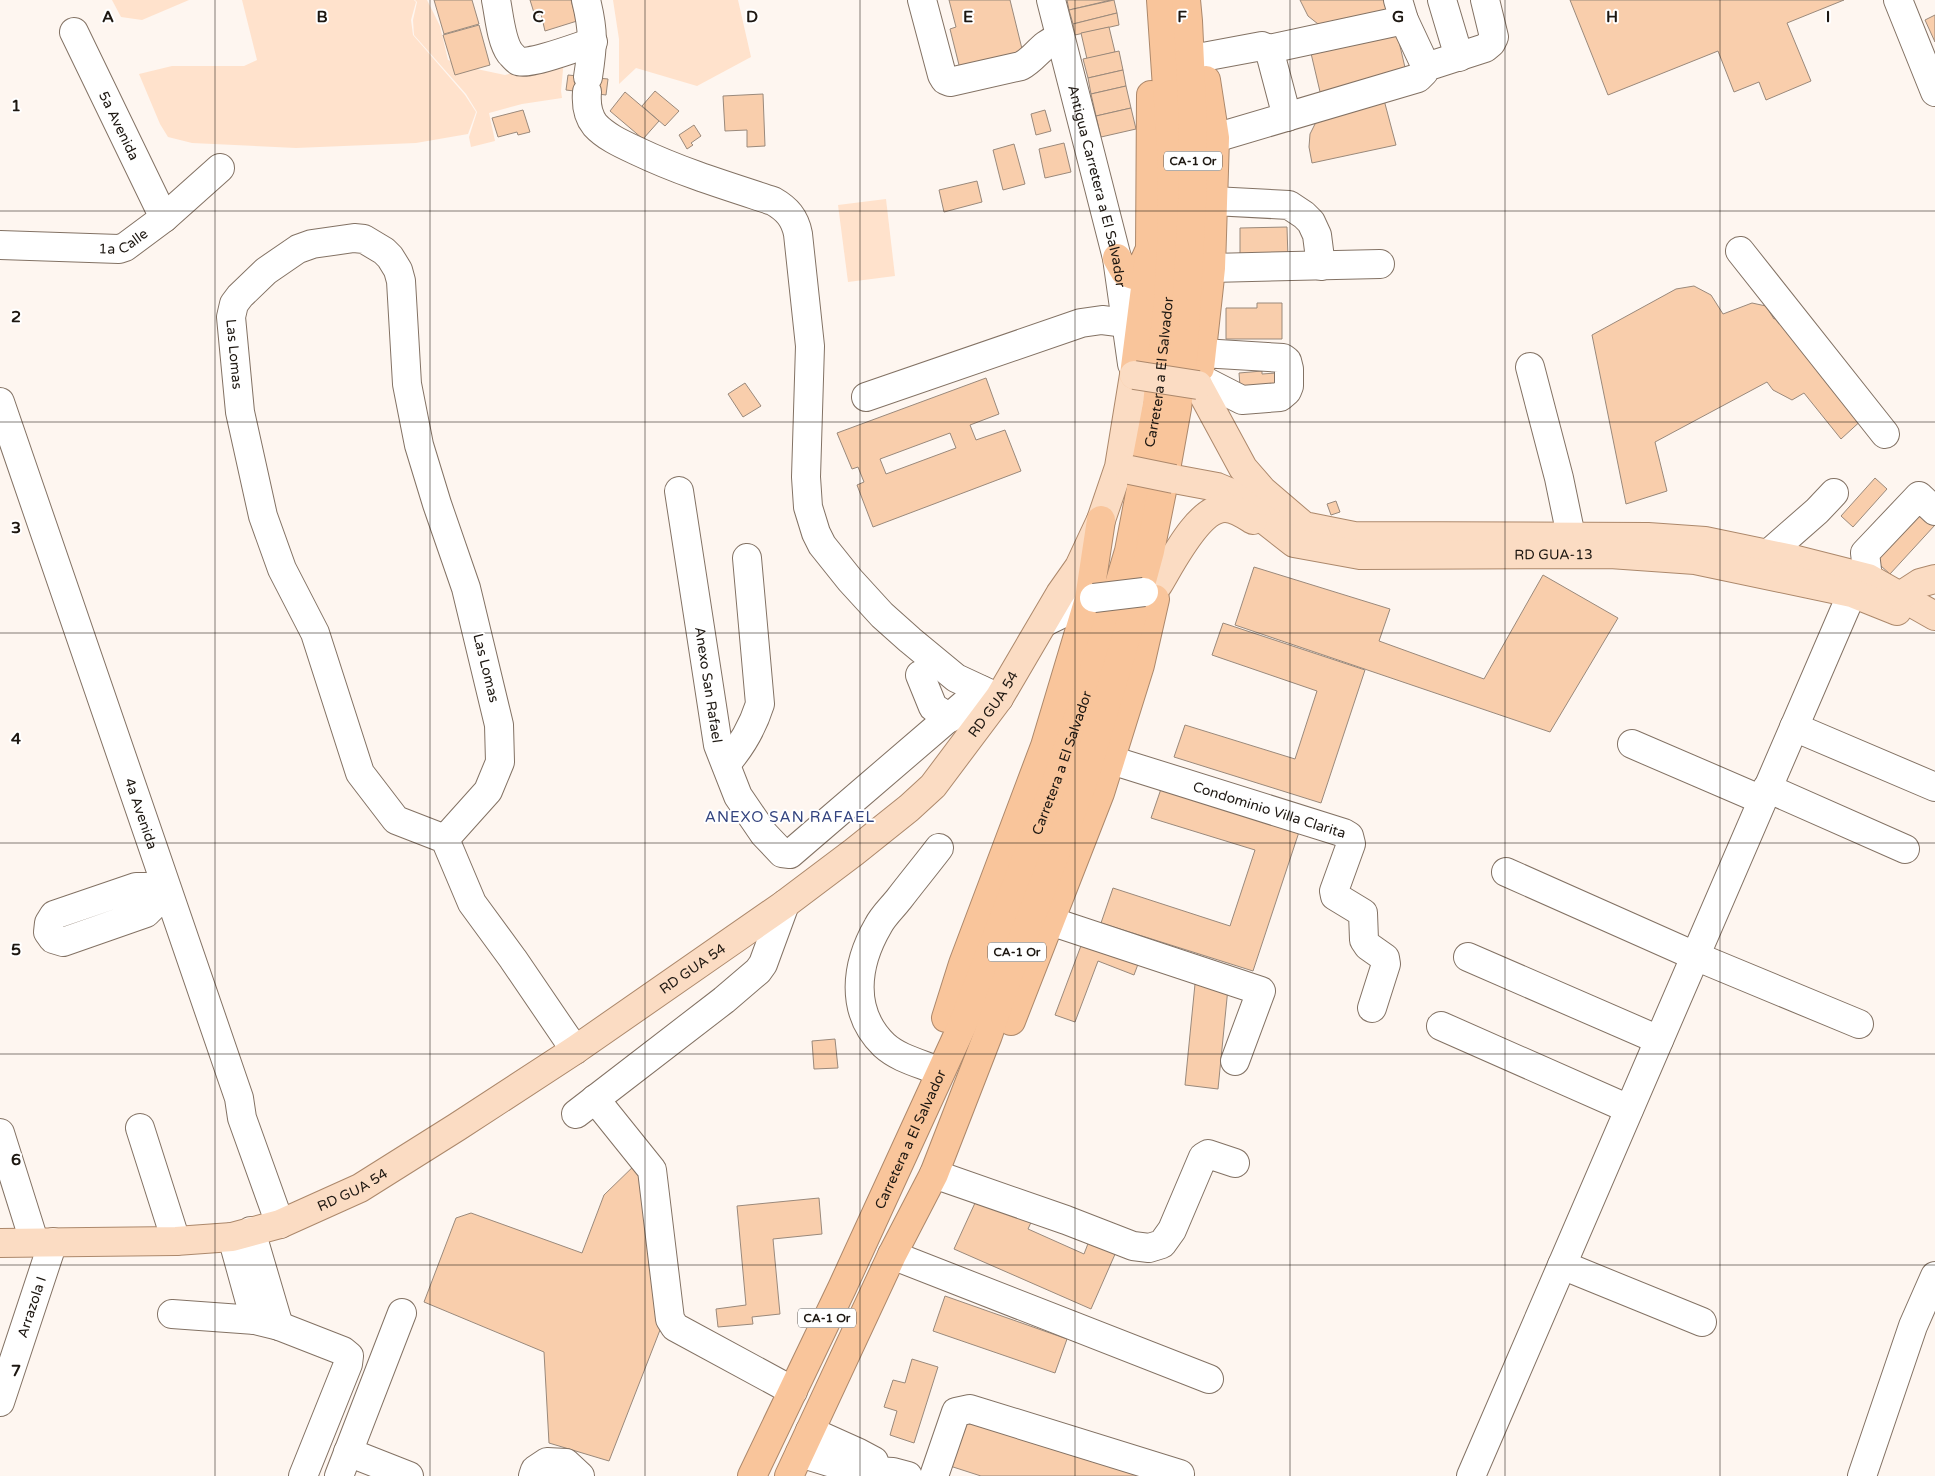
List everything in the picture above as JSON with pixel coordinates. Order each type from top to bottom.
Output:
[{"type":"highway","points":[[1134,375],[1150,249],[1151,86],[1143,0]]},
{"type":"highway","name":"Carretera a El Salvador","points":[[1161,0],[1184,12]]},
{"type":"highway","points":[[1151,86],[1184,12]]},
{"type":"highway","points":[[934,1174],[966,1118],[1003,1040],[1088,826],[1111,760],[1140,665],[1153,588],[1179,479],[1200,372],[1211,268],[1215,138],[1203,57],[1184,12]]},
{"type":"highway","name":"Carretera a El Salvador","points":[[752,1476],[842,1288],[962,1026],[1035,838],[1077,721],[1129,551],[1157,405],[1168,300],[1172,229],[1171,146],[1184,12]]},
{"type":"highway","name":"Carretera a El Salvador","points":[[799,1453],[892,1255],[934,1174],[1082,785],[1150,551],[1164,486],[1177,408],[1187,300],[1193,186],[1192,106],[1184,12]]},
{"type":"highway","points":[[1117,258],[1125,272],[1133,275],[1141,269],[1150,249]]},
{"type":"highway","points":[[901,1160],[932,1068],[963,964],[1045,746],[1091,598],[1100,520]]},
{"type":"highway","points":[[760,1476],[843,1307],[842,1288],[892,1255]]},
{"type":"main road","points":[[1134,375],[1200,372]]},
{"type":"main road","name":"RD GUA-13","points":[[1200,372],[1244,468],[1263,491],[1304,526],[1354,536],[1648,537],[1705,541],[1797,560],[1860,585],[1905,614],[1935,617]]},
{"type":"main road","name":"RD GUA 54","points":[[0,1243],[176,1241],[241,1234],[280,1224],[360,1188],[457,1127],[575,1050],[785,904],[910,808],[933,786],[990,694],[1045,622],[1060,594],[1078,567],[1124,469],[1134,375]]},
{"type":"main road","name":"RD GUA-13","points":[[1124,469],[1217,487],[1228,492],[1294,543],[1360,555],[1610,554],[1695,560],[1860,585]]},
{"type":"main road","points":[[1153,588],[1192,531],[1208,514],[1218,509],[1226,508],[1238,511],[1294,543]]},
{"type":"main road","points":[[1900,596],[1920,583],[1935,579]]},
{"type":"main road","points":[[1860,585],[1900,596],[1935,617]]},
{"type":"street","points":[[496,0],[506,44],[510,52],[519,61],[527,62],[593,42]]},
{"type":"street","points":[[586,0],[593,42],[586,100],[590,117],[600,130],[616,141],[678,170],[774,201],[785,208],[792,216],[798,234],[810,346],[810,389],[805,472],[808,507],[812,523],[822,545],[850,580],[882,615],[934,662],[956,678],[990,694]]},
{"type":"street","points":[[922,0],[942,75],[944,80],[950,82],[1021,66],[1028,62],[1050,41],[1059,38]]},
{"type":"street","name":"Antigua Carretera a El Salvador","points":[[1051,0],[1059,38],[1117,258],[1134,375]]},
{"type":"street","points":[[1442,0],[1458,57]]},
{"type":"street","points":[[1426,67],[1485,48],[1491,43],[1494,37],[1485,0]]},
{"type":"street","points":[[1898,0],[1935,92]]},
{"type":"street","points":[[1203,57],[1262,46],[1269,49],[1401,10],[1426,67],[1418,78],[1215,138]]},
{"type":"street","name":"5a Avenida","points":[[74,32],[164,218]]},
{"type":"street","points":[[1269,49],[1287,117]]},
{"type":"street","name":"1a Calle","points":[[0,246],[119,249],[132,244],[220,168]]},
{"type":"street","points":[[1213,201],[1289,206],[1304,214],[1312,222],[1317,235],[1321,266]]},
{"type":"street","name":"Las Lomas","points":[[354,238],[364,239],[384,251],[390,257],[395,264],[401,281],[407,384],[419,445],[466,588],[499,725],[500,762],[488,791],[445,839],[396,820],[360,773],[315,632],[282,569],[261,506],[240,412],[231,317],[234,304],[240,296],[266,271],[298,249],[312,244],[354,238]]},
{"type":"street","points":[[1740,251],[1885,434]]},
{"type":"street","points":[[1211,268],[1380,264]]},
{"type":"street","points":[[866,397],[1081,323],[1102,320],[1126,322]]},
{"type":"street","points":[[1530,367],[1559,478],[1571,536]]},
{"type":"street","name":"4a Avenida","points":[[0,402],[161,894],[239,1098],[242,1118],[280,1224]]},
{"type":"street","name":"Anexo San Rafael","points":[[679,491],[718,745],[738,796],[764,834],[782,853],[790,854],[950,718]]},
{"type":"street","points":[[1768,554],[1817,511],[1834,493]]},
{"type":"street","points":[[1471,1476],[1794,727],[1860,585],[1866,553],[1919,496],[1935,511]]},
{"type":"street","points":[[726,764],[737,752],[755,720],[760,704],[747,558]]},
{"type":"street","points":[[1045,622],[1091,598],[1153,588]]},
{"type":"street","points":[[920,675],[933,707],[950,718],[990,694]]},
{"type":"street","points":[[1794,727],[1935,787]]},
{"type":"street","points":[[1632,744],[1905,849]]},
{"type":"street","name":"Condominio Villa Clarita","points":[[1111,760],[1349,836],[1351,844],[1334,891],[1335,896],[1339,899],[1361,910],[1363,913],[1364,940],[1368,946],[1385,958],[1386,964],[1372,1008]]},
{"type":"street","points":[[445,839],[472,903],[575,1050]]},
{"type":"street","points":[[932,1068],[898,1054],[884,1045],[872,1030],[863,1011],[859,982],[863,954],[878,924],[939,848]]},
{"type":"street","points":[[1506,872],[1695,956],[1859,1024]]},
{"type":"street","points":[[785,904],[763,964],[758,971],[724,1000],[585,1106],[652,1170],[670,1319],[675,1328],[793,1391]]},
{"type":"street","points":[[1050,921],[1261,992],[1235,1061]]},
{"type":"street","points":[[1468,957],[1659,1040]]},
{"type":"street","points":[[1441,1026],[1629,1109]]},
{"type":"street","points":[[239,1098],[249,1116],[278,1194],[288,1205],[302,1208],[356,1184],[371,1180]]},
{"type":"street","points":[[140,1128],[176,1241]]},
{"type":"street","points":[[0,1133],[44,1242]]},
{"type":"street","points":[[934,1174],[1066,1220],[1133,1246],[1149,1248],[1162,1244],[1172,1230],[1203,1157],[1208,1154],[1234,1164]]},
{"type":"street","points":[[241,1234],[267,1323]]},
{"type":"street","name":"Arrazola I","points":[[0,1402],[44,1242]]},
{"type":"street","points":[[892,1255],[1209,1379]]},
{"type":"street","points":[[1562,1265],[1702,1322]]},
{"type":"street","points":[[1862,1476],[1913,1326],[1935,1276]]},
{"type":"street","points":[[402,1313],[343,1464],[409,1476]]},
{"type":"street","points":[[172,1314],[267,1323],[343,1351],[349,1356],[348,1364],[303,1476]]},
{"type":"street","points":[[934,1476],[956,1412],[970,1408],[1180,1474],[1179,1476]]},
{"type":"street","points":[[799,1453],[860,1452],[901,1474]]},
{"type":"street","points":[[533,1476],[535,1470],[547,1462],[566,1463],[580,1476]]},
{"type":"shaded area","points":[[112,0],[189,0],[142,20],[121,17]]},
{"type":"shaded area","points":[[242,0],[414,0],[416,2],[411,20],[413,35],[465,95],[476,112],[468,134],[416,143],[296,148],[192,143],[168,137],[160,124],[139,74],[172,66],[244,66],[257,60]]},
{"type":"shaded area","points":[[415,0],[427,0],[440,26],[448,60],[472,68],[505,75],[564,59],[562,98],[522,104],[489,113],[495,141],[471,147],[469,137],[477,112],[466,94],[414,35],[413,20],[417,2]]},
{"type":"shaded area","points":[[613,0],[738,0],[751,57],[697,86],[636,68],[619,84],[619,39]]},
{"type":"shaded area","points":[[886,199],[895,276],[848,282],[838,205]]},
{"type":"building","points":[[434,0],[472,0],[479,24],[444,34]]},
{"type":"building","points":[[530,0],[571,0],[577,21],[545,31],[541,14],[535,16]]},
{"type":"building","points":[[949,0],[1010,0],[1024,57],[961,73],[950,29],[956,27]]},
{"type":"building","points":[[1067,0],[1111,0],[1069,10]]},
{"type":"building","points":[[1114,0],[1117,13],[1073,24],[1069,10]]},
{"type":"building","points":[[1300,0],[1390,0],[1393,11],[1330,28],[1318,24],[1308,16]]},
{"type":"building","points":[[1570,0],[1844,0],[1787,23],[1811,81],[1766,100],[1759,82],[1734,92],[1718,51],[1608,95]]},
{"type":"building","points":[[1117,13],[1119,25],[1075,35],[1073,24]]},
{"type":"building","points":[[1935,15],[1935,42],[1925,20]]},
{"type":"building","points":[[479,25],[490,65],[455,75],[443,35]]},
{"type":"building","points":[[1109,27],[1115,52],[1087,59],[1081,33]]},
{"type":"building","points":[[1396,29],[1407,76],[1321,96],[1310,49]]},
{"type":"building","points":[[1119,51],[1123,70],[1088,78],[1083,59]]},
{"type":"building","points":[[1123,70],[1126,86],[1091,94],[1088,78]]},
{"type":"building","points":[[568,75],[608,79],[606,95],[566,90]]},
{"type":"building","points":[[1126,86],[1131,108],[1096,116],[1091,94]]},
{"type":"building","points":[[655,91],[679,111],[665,126],[642,106]]},
{"type":"building","points":[[625,92],[659,121],[643,139],[610,111]]},
{"type":"building","points":[[763,94],[765,146],[747,147],[747,130],[725,131],[723,96]]},
{"type":"building","points":[[1384,100],[1396,145],[1312,163],[1309,147],[1310,134],[1315,124],[1325,115]]},
{"type":"building","points":[[1131,108],[1136,129],[1101,137],[1096,116]]},
{"type":"building","points":[[523,110],[530,132],[518,135],[517,132],[498,137],[492,118]]},
{"type":"building","points":[[1045,110],[1051,131],[1036,135],[1031,114]]},
{"type":"building","points":[[694,125],[701,136],[691,143],[693,145],[687,149],[679,135]]},
{"type":"building","points":[[1064,143],[1071,172],[1045,178],[1039,149]]},
{"type":"building","points":[[1014,144],[1025,184],[1003,190],[993,150]]},
{"type":"building","points":[[977,181],[982,202],[944,212],[939,190]]},
{"type":"building","points":[[1287,227],[1288,259],[1240,260],[1240,228]]},
{"type":"building","points":[[1694,286],[1711,295],[1723,314],[1752,303],[1766,306],[1774,319],[1784,315],[1865,417],[1841,439],[1804,393],[1792,400],[1773,390],[1767,382],[1655,442],[1667,491],[1626,504],[1592,335],[1676,289]]},
{"type":"building","points":[[1257,303],[1282,303],[1282,339],[1226,339],[1226,308],[1257,308]]},
{"type":"building","points":[[1262,371],[1262,374],[1276,373],[1278,396],[1241,399],[1239,373]]},
{"type":"building","points":[[986,378],[999,414],[970,425],[976,440],[1005,430],[1021,471],[873,527],[857,485],[864,482],[858,467],[852,469],[837,433]],"holes":[[[950,433],[956,448],[886,474],[880,459]]]},
{"type":"building","points":[[745,383],[761,406],[743,417],[728,394]]},
{"type":"building","points":[[1875,478],[1887,489],[1853,527],[1841,516]]},
{"type":"building","points":[[1336,501],[1340,512],[1331,515],[1327,504]]},
{"type":"building","points":[[1918,507],[1935,522],[1935,525],[1890,574],[1872,558]]},
{"type":"building","points":[[1254,567],[1390,609],[1379,641],[1484,679],[1543,575],[1618,618],[1550,732],[1235,625]]},
{"type":"building","points":[[1223,623],[1365,670],[1321,803],[1174,757],[1185,725],[1295,759],[1317,691],[1212,655]]},
{"type":"building","points":[[1162,786],[1300,829],[1253,971],[1101,923],[1113,888],[1230,926],[1255,850],[1151,818]]},
{"type":"building","points":[[1085,935],[1141,956],[1134,975],[1098,961],[1075,1022],[1055,1015]]},
{"type":"building","points":[[1195,984],[1228,988],[1218,1089],[1185,1085]]},
{"type":"building","points":[[835,1039],[838,1068],[814,1069],[812,1041]]},
{"type":"building","points":[[640,1160],[660,1330],[609,1461],[549,1443],[544,1352],[424,1302],[456,1218],[471,1213],[582,1253],[604,1195]]},
{"type":"building","points":[[980,1192],[1034,1216],[1028,1229],[1084,1254],[1089,1241],[1116,1252],[1091,1309],[954,1249]]},
{"type":"building","points":[[819,1198],[822,1234],[773,1239],[780,1314],[752,1317],[753,1324],[718,1327],[716,1309],[746,1305],[737,1206]]},
{"type":"building","points":[[945,1296],[1067,1339],[1055,1373],[933,1331]]},
{"type":"building","points":[[912,1359],[938,1367],[914,1443],[890,1435],[897,1411],[884,1407],[893,1380],[905,1383]]},
{"type":"building","points":[[964,1420],[1143,1476],[981,1476],[950,1466]]},
{"type":"district","name":"ANEXO SAN RAFAEL","points":[[790,817]]}]
